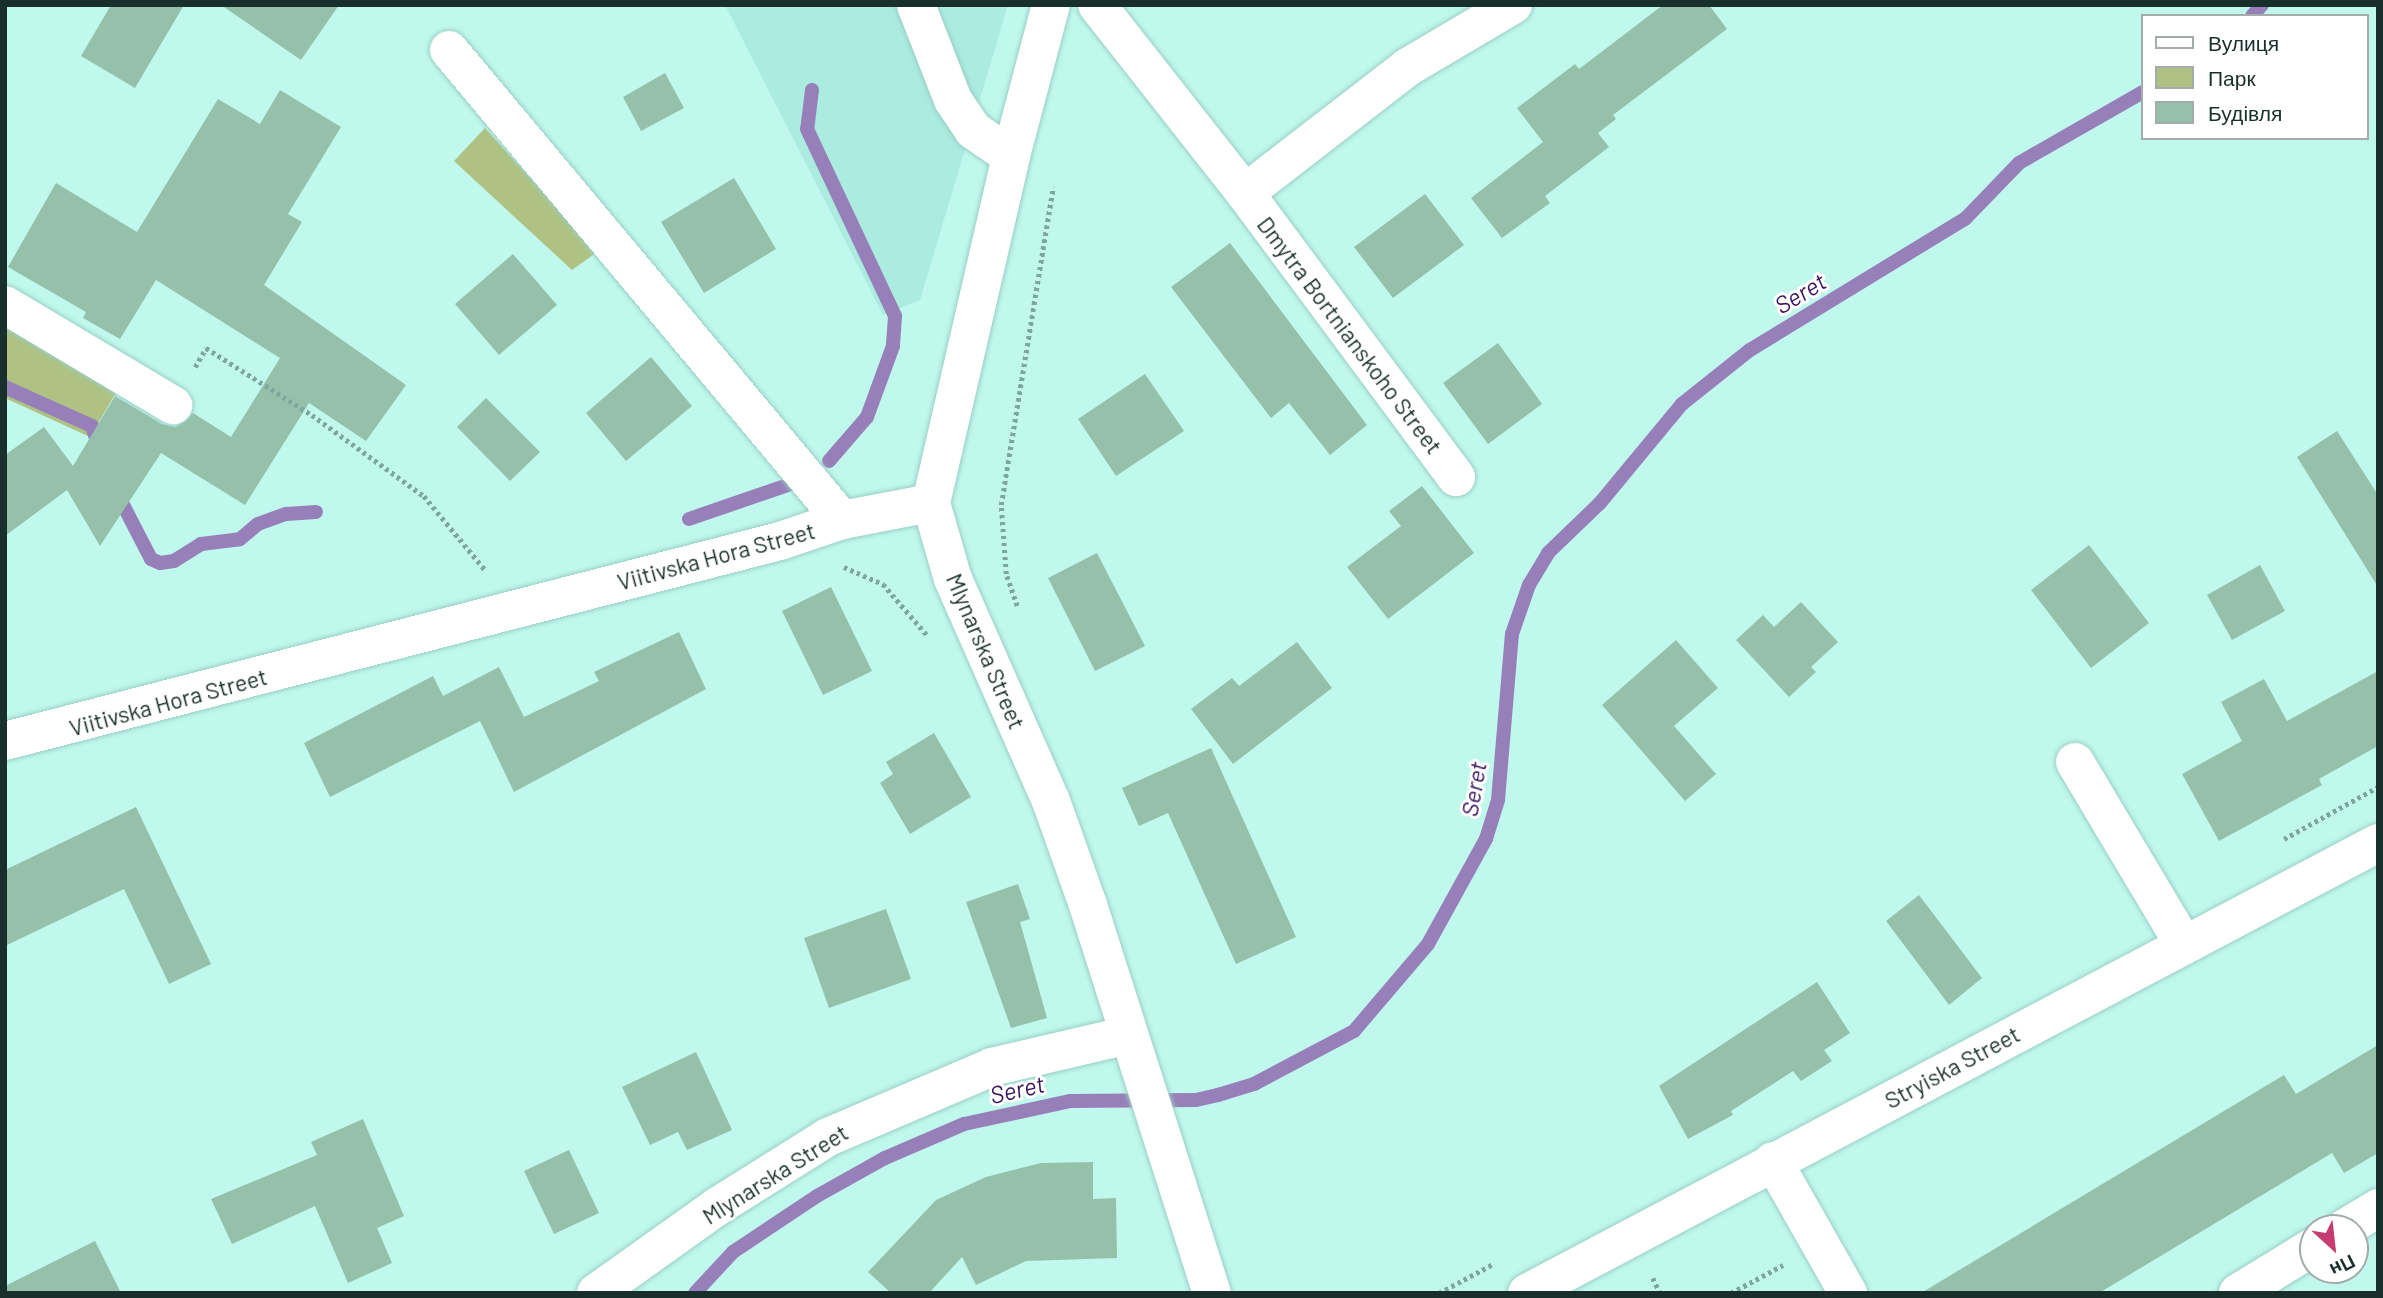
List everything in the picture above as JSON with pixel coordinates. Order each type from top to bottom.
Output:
[{"type":"street","points":[[916,5],[953,100],[973,130],[1011,156]]},
{"type":"street","points":[[931,503],[1011,156],[1051,5]]},
{"type":"street","name":"Dmytra Bortnianskoho Street","points":[[1097,5],[1245,193],[1456,477]]},
{"type":"street","name":"Dmytra Bortnianskoho Street","points":[[1245,193],[1408,67],[1513,5]]},
{"type":"street","points":[[449,50],[842,520]]},
{"type":"street","points":[[5,305],[173,405]]},
{"type":"street","name":"Viitivska Hora Street","points":[[5,741],[780,541],[842,520],[931,503]]},
{"type":"street","name":"Mlynarska Street","points":[[931,503],[953,579],[1051,801],[1212,1293]]},
{"type":"street","points":[[2075,762],[2184,945]]},
{"type":"street","name":"Stryiska Street","points":[[1527,1293],[2378,843]]},
{"type":"street","name":"Mlynarska Street","points":[[596,1293],[718,1206],[828,1136],[992,1067],[1128,1035]]},
{"type":"street","points":[[1773,1161],[1848,1293]]},
{"type":"street","points":[[2238,1293],[2299,1256]]},
{"type":"path","points":[[1020,614],[1006,575],[1001,505],[1054,181]]},
{"type":"path","points":[[173,405],[206,348],[312,415],[424,496],[490,577],[506,612]]},
{"type":"path","points":[[835,567],[883,584],[929,639]]},
{"type":"path","points":[[1731,1293],[1820,1245]]},
{"type":"path","points":[[1653,1278],[1660,1293]]},
{"type":"shaded area","points":[[725,5],[1008,5],[920,300],[883,315]]},
{"type":"green space","points":[[485,128],[597,252],[572,270],[454,161]]},
{"type":"green space","points":[[5,323],[117,391],[90,437],[5,398]]},
{"type":"building","points":[[111,5],[184,5],[135,88],[81,56]]},
{"type":"building","points":[[221,5],[339,5],[301,60]]},
{"type":"building","points":[[1663,5],[1709,5],[1727,29],[1613,115],[1616,119],[1598,133],[1609,147],[1545,196],[1550,203],[1502,238],[1471,198],[1543,142],[1517,108],[1575,64],[1579,69]]},
{"type":"building","points":[[665,73],[684,108],[641,131],[623,97]]},
{"type":"building","points":[[280,90],[341,127],[288,214],[302,222],[264,285],[406,385],[366,441],[309,403],[245,505],[161,453],[100,546],[67,490],[5,536],[5,455],[44,427],[73,466],[115,396],[162,424],[176,427],[193,413],[231,437],[280,358],[156,280],[120,339],[83,318],[86,312],[8,267],[56,183],[137,232],[218,99],[260,124]]},
{"type":"building","points":[[734,178],[776,249],[704,293],[661,222]]},
{"type":"building","points":[[1425,194],[1464,245],[1393,298],[1354,247]]},
{"type":"building","points":[[1230,243],[1367,425],[1330,455],[1289,403],[1271,418],[1171,287]]},
{"type":"building","points":[[513,254],[557,305],[499,355],[455,304]]},
{"type":"building","points":[[1498,343],[1542,404],[1488,444],[1443,383]]},
{"type":"building","points":[[651,357],[692,406],[626,461],[586,413]]},
{"type":"building","points":[[1145,374],[1184,431],[1116,476],[1078,419]]},
{"type":"building","points":[[486,398],[540,452],[510,481],[457,427]]},
{"type":"building","points":[[2337,431],[2378,495],[2378,587],[2297,457]]},
{"type":"building","points":[[1422,486],[1474,553],[1388,619],[1347,567],[1401,526],[1389,511]]},
{"type":"building","points":[[2089,545],[2149,623],[2091,668],[2031,590]]},
{"type":"building","points":[[1097,553],[1145,646],[1095,671],[1048,578]]},
{"type":"building","points":[[2260,565],[2285,611],[2232,640],[2207,595]]},
{"type":"building","points":[[831,587],[872,671],[823,695],[782,611]]},
{"type":"building","points":[[1801,602],[1838,642],[1811,667],[1816,672],[1789,697],[1736,640],[1763,615],[1774,627]]},
{"type":"building","points":[[679,632],[706,689],[514,792],[480,721],[330,797],[304,743],[433,676],[443,696],[499,667],[524,717],[599,681],[594,672]]},
{"type":"building","points":[[1676,640],[1718,688],[1674,726],[1716,774],[1685,801],[1602,705]]},
{"type":"building","points":[[1297,642],[1332,688],[1233,764],[1191,709],[1232,678],[1239,686]]},
{"type":"building","points":[[2378,671],[2378,746],[2319,779],[2322,785],[2219,841],[2182,774],[2242,741],[2221,702],[2264,679],[2287,721]]},
{"type":"building","points":[[934,733],[971,797],[910,834],[880,783],[893,774],[886,762]]},
{"type":"building","points":[[1211,748],[1296,937],[1236,964],[1168,813],[1139,826],[1122,788]]},
{"type":"building","points":[[136,807],[211,964],[169,984],[124,889],[5,946],[5,870]]},
{"type":"building","points":[[1018,884],[1030,919],[1020,922],[1047,1018],[1011,1028],[966,902]]},
{"type":"building","points":[[1919,895],[1982,978],[1949,1005],[1886,921]]},
{"type":"building","points":[[886,909],[911,979],[829,1008],[804,938]]},
{"type":"building","points":[[1817,982],[1850,1033],[1824,1050],[1832,1061],[1801,1081],[1793,1071],[1731,1111],[1733,1115],[1688,1139],[1659,1086]]},
{"type":"building","points":[[2378,1045],[2378,1153],[2344,1173],[2332,1153],[2099,1293],[1921,1293],[2284,1075],[2296,1094]]},
{"type":"building","points":[[696,1052],[732,1130],[687,1150],[678,1132],[650,1145],[622,1087]]},
{"type":"building","points":[[363,1119],[404,1216],[377,1228],[392,1263],[348,1283],[315,1206],[232,1244],[211,1199],[317,1155],[311,1142]]},
{"type":"building","points":[[569,1150],[599,1213],[554,1234],[524,1171]]},
{"type":"building","points":[[1093,1162],[1093,1199],[1116,1198],[1117,1258],[1026,1261],[976,1285],[962,1257],[929,1293],[891,1293],[868,1272],[936,1200],[986,1177],[1041,1163]]},
{"type":"building","points":[[95,1241],[121,1293],[5,1293],[5,1286]]},
{"type":"waterway","name":"Seret","points":[[2254,14],[2262,5]]},
{"type":"waterway","points":[[812,90],[807,129],[895,316],[893,346],[867,417],[829,461]]},
{"type":"waterway","name":"Seret","points":[[695,1293],[733,1252],[817,1196],[885,1158],[964,1124],[1070,1101],[1196,1100],[1218,1095],[1254,1084],[1354,1031],[1428,944],[1486,839],[1498,800],[1512,634],[1529,585],[1548,553],[1600,503],[1682,404],[1750,350],[1965,219],[2019,163],[2142,93]]},
{"type":"waterway","points":[[5,387],[92,426],[100,450]]},
{"type":"waterway","points":[[689,519],[788,485]]},
{"type":"waterway","points":[[118,495],[151,559],[160,563],[174,561],[201,544],[240,539],[258,524],[286,514],[316,512]]}]
